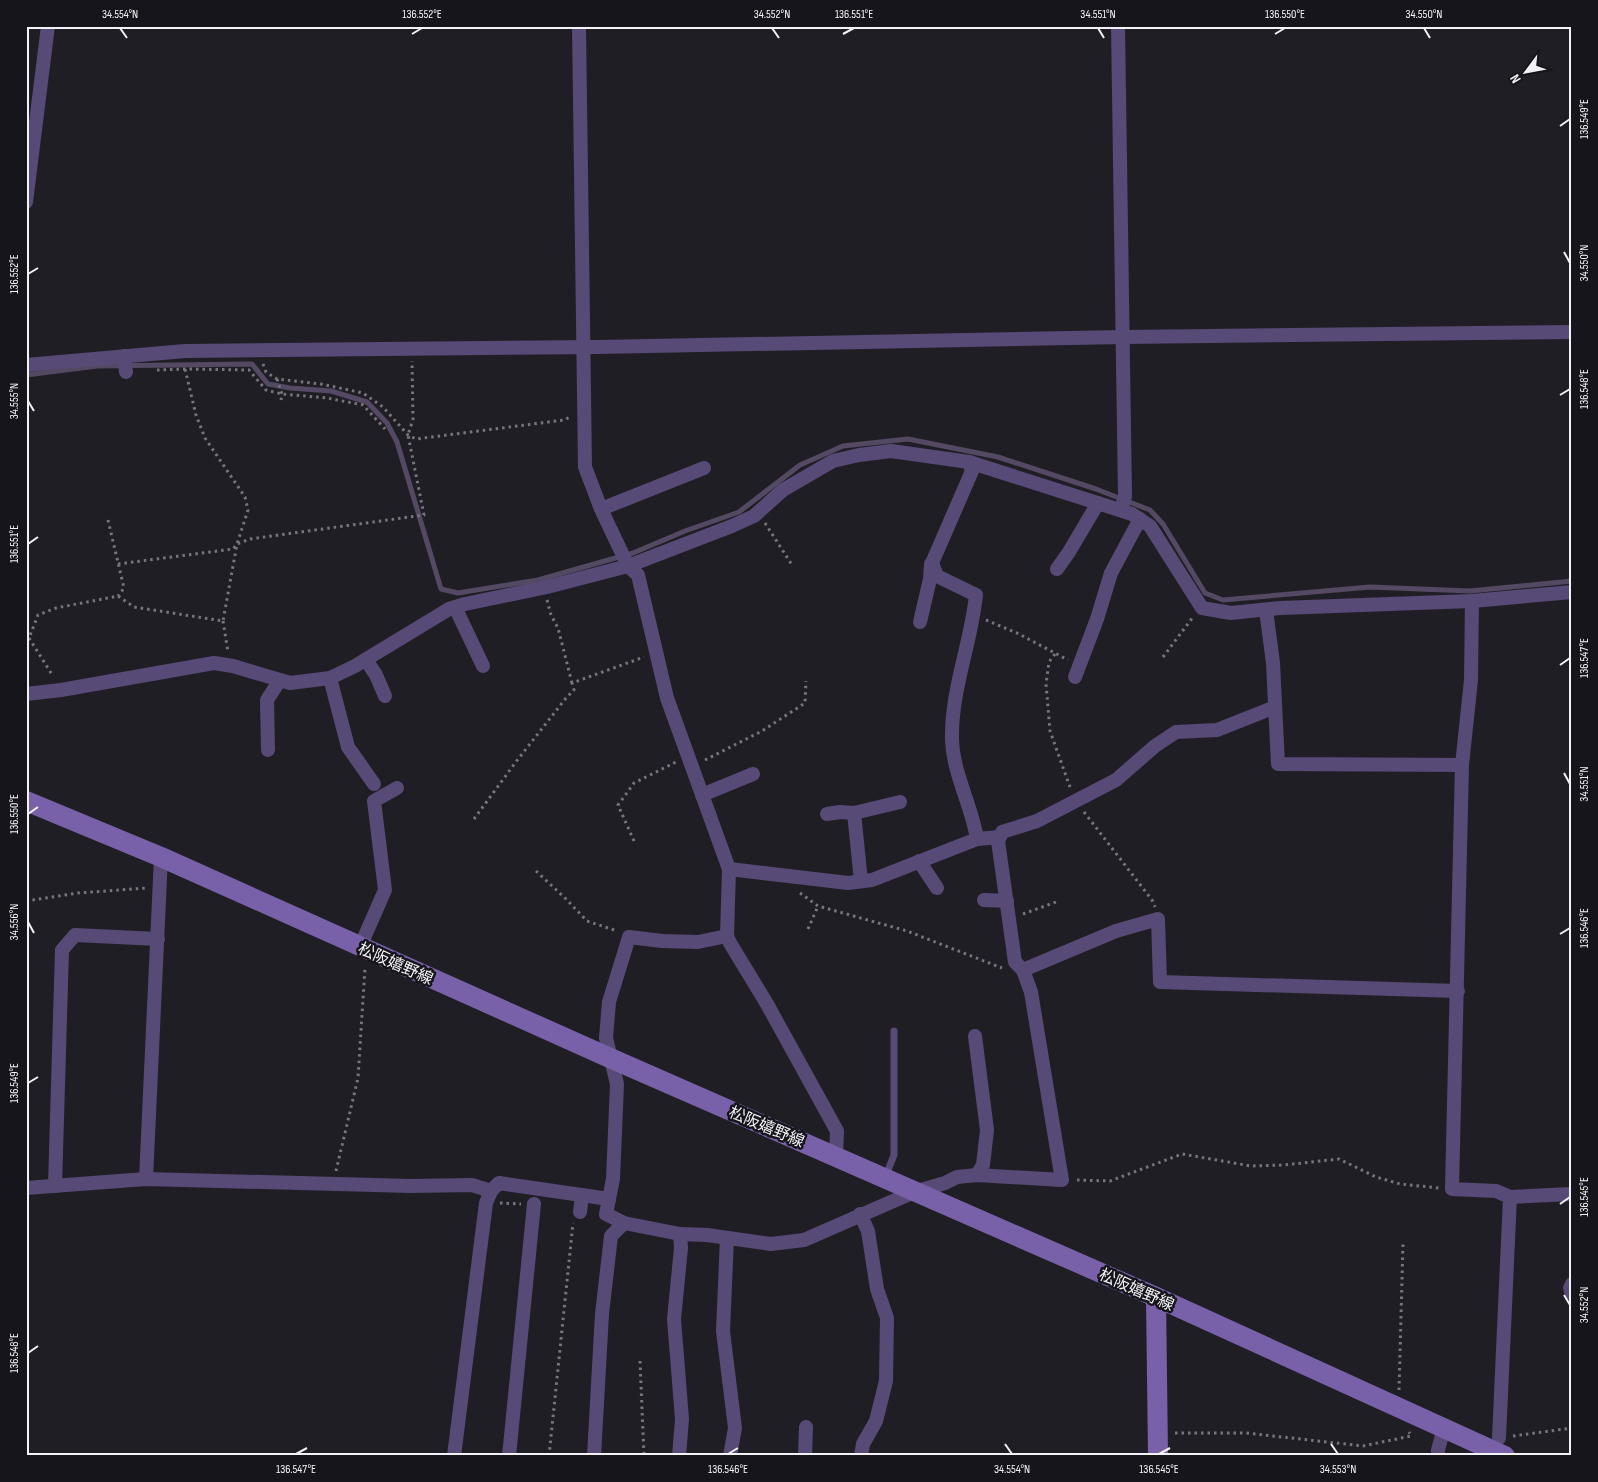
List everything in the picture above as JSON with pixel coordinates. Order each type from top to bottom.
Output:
[{"type":"main road","name":"松阪嬉野線","points":[[26,801],[161,857],[363,949],[1156,1297],[1444,1428],[1502,1447]]},
{"type":"main road","points":[[1156,1297],[1158,1456]]},
{"type":"street","points":[[26,202],[48,26]]},
{"type":"street","points":[[580,26],[585,467],[601,509],[628,566],[638,575],[667,698],[729,869],[727,936],[767,1004],[837,1132],[836,1156]]},
{"type":"street","points":[[1118,26],[1126,496],[1121,510]]},
{"type":"street","points":[[26,365],[185,351],[1572,332]]},
{"type":"street","points":[[124,356],[126,372]]},
{"type":"street","points":[[26,694],[61,690],[214,663],[290,683],[330,678],[366,660],[449,609],[543,588],[628,566],[732,526],[758,512],[783,490],[833,461],[859,455],[891,452],[969,462],[1132,514],[1150,526],[1202,608],[1230,613],[1280,608],[1472,601],[1572,592]]},
{"type":"street","points":[[920,622],[932,563],[972,471],[969,462]]},
{"type":"street","points":[[601,509],[704,468]]},
{"type":"street","points":[[1057,569],[1098,503]]},
{"type":"street","points":[[1076,672],[1097,619],[1111,573],[1140,519]]},
{"type":"street","points":[[932,563],[937,576],[976,595],[974,615],[957,686],[952,740],[960,780],[977,840]]},
{"type":"street","points":[[1472,601],[1471,680],[1462,765],[1452,1189],[1496,1191],[1510,1197],[1572,1194]]},
{"type":"street","points":[[455,607],[483,666]]},
{"type":"street","points":[[1266,610],[1273,663],[1278,764],[1462,765]]},
{"type":"street","points":[[366,660],[376,675],[385,696]]},
{"type":"street","points":[[330,678],[348,747],[374,784]]},
{"type":"street","points":[[268,750],[267,700],[280,680]]},
{"type":"street","points":[[727,936],[698,942],[662,941],[628,937],[609,1002],[606,1038],[617,1084],[612,1179],[606,1214],[624,1223],[680,1234],[707,1235],[771,1244],[804,1240],[860,1214],[957,1177],[977,1175],[1062,1180],[1031,992],[1023,970],[1015,962],[998,841],[1002,832],[1036,821],[1116,780],[1155,746],[1176,732],[1217,730],[1275,707]]},
{"type":"street","points":[[702,795],[753,774]]},
{"type":"street","points":[[363,949],[385,890],[374,801],[397,788]]},
{"type":"street","points":[[827,814],[840,812],[854,813],[900,802]]},
{"type":"street","points":[[854,813],[861,881]]},
{"type":"street","points":[[729,869],[848,883],[872,880],[977,840],[1000,837]]},
{"type":"street","points":[[146,1179],[161,857]]},
{"type":"street","points":[[919,861],[937,888]]},
{"type":"street","points":[[984,900],[1008,908]]},
{"type":"street","points":[[1023,970],[1116,930],[1158,919],[1160,982],[1458,991]]},
{"type":"street","points":[[55,1186],[62,950],[75,935],[158,939]]},
{"type":"street","points":[[975,1036],[987,1130],[983,1165],[977,1175]]},
{"type":"street","points":[[26,1188],[146,1179],[411,1186],[472,1185],[491,1190]]},
{"type":"street","points":[[454,1456],[486,1203],[491,1190],[499,1183],[609,1199]]},
{"type":"street","points":[[580,1212],[582,1195]]},
{"type":"street","points":[[1502,1447],[1510,1197]]},
{"type":"street","points":[[509,1456],[534,1204]]},
{"type":"street","points":[[860,1214],[868,1231],[877,1289],[887,1318],[886,1381],[876,1421],[863,1444],[861,1456]]},
{"type":"street","points":[[594,1456],[602,1314],[611,1236],[624,1223]]},
{"type":"street","points":[[679,1456],[682,1419],[674,1319],[681,1248],[680,1234]]},
{"type":"street","points":[[727,1238],[723,1331],[735,1428],[730,1456]]},
{"type":"street","points":[[1572,1284],[1572,1294]]},
{"type":"street","points":[[805,1456],[806,1427]]},
{"type":"street","points":[[1438,1456],[1444,1428]]},
{"type":"lane","points":[[885,1178],[894,1155],[894,1031]]},
{"type":"path","points":[[118,564],[233,549],[237,544],[250,539],[424,515],[408,435],[413,419],[412,348]]},
{"type":"path","points":[[258,350],[266,372],[277,380],[321,384],[363,394],[383,407],[408,435],[416,439],[564,420],[584,410]]},
{"type":"path","points":[[185,351],[186,369],[196,415],[205,438],[245,497],[248,510],[237,544],[223,621],[228,651],[226,665]]},
{"type":"path","points":[[156,370],[249,370],[266,390],[282,394],[327,398],[363,406],[385,429]]},
{"type":"path","points":[[277,380],[282,394],[281,400]]},
{"type":"path","points":[[758,512],[792,565]]},
{"type":"path","points":[[61,690],[28,638],[38,615],[56,608],[118,596],[124,588],[108,520]]},
{"type":"path","points":[[474,819],[521,755],[574,690],[558,628],[551,615],[543,588]]},
{"type":"path","points":[[118,596],[134,607],[223,621]]},
{"type":"path","points":[[1162,657],[1202,608]]},
{"type":"path","points":[[974,615],[1017,633],[1076,672]]},
{"type":"path","points":[[572,683],[656,653]]},
{"type":"path","points":[[536,871],[587,921],[618,931],[628,937]]},
{"type":"path","points":[[781,874],[782,880],[818,906],[907,931],[1008,970],[1023,970]]},
{"type":"path","points":[[26,901],[78,893],[160,887]]},
{"type":"path","points":[[1008,908],[1022,914],[1056,902]]},
{"type":"path","points":[[808,929],[818,906]]},
{"type":"path","points":[[333,1184],[358,1078],[363,949]]},
{"type":"path","points":[[1062,1180],[1110,1180],[1182,1154],[1251,1166],[1339,1160],[1376,1177],[1400,1184],[1452,1189]]},
{"type":"path","points":[[549,1456],[574,1211],[580,1212]]},
{"type":"path","points":[[640,1361],[644,1456]]},
{"type":"path","points":[[1502,1447],[1572,1428]]},
{"type":"waterway","points":[[26,375],[97,366],[252,364],[268,384],[290,388],[331,391],[367,402],[387,423],[397,442],[441,589],[458,593],[538,580],[633,553],[685,531],[739,512],[800,465],[843,446],[908,439],[998,457],[1096,489],[1150,510],[1163,524],[1205,593],[1223,600],[1370,587],[1470,591],[1572,581]]}]
